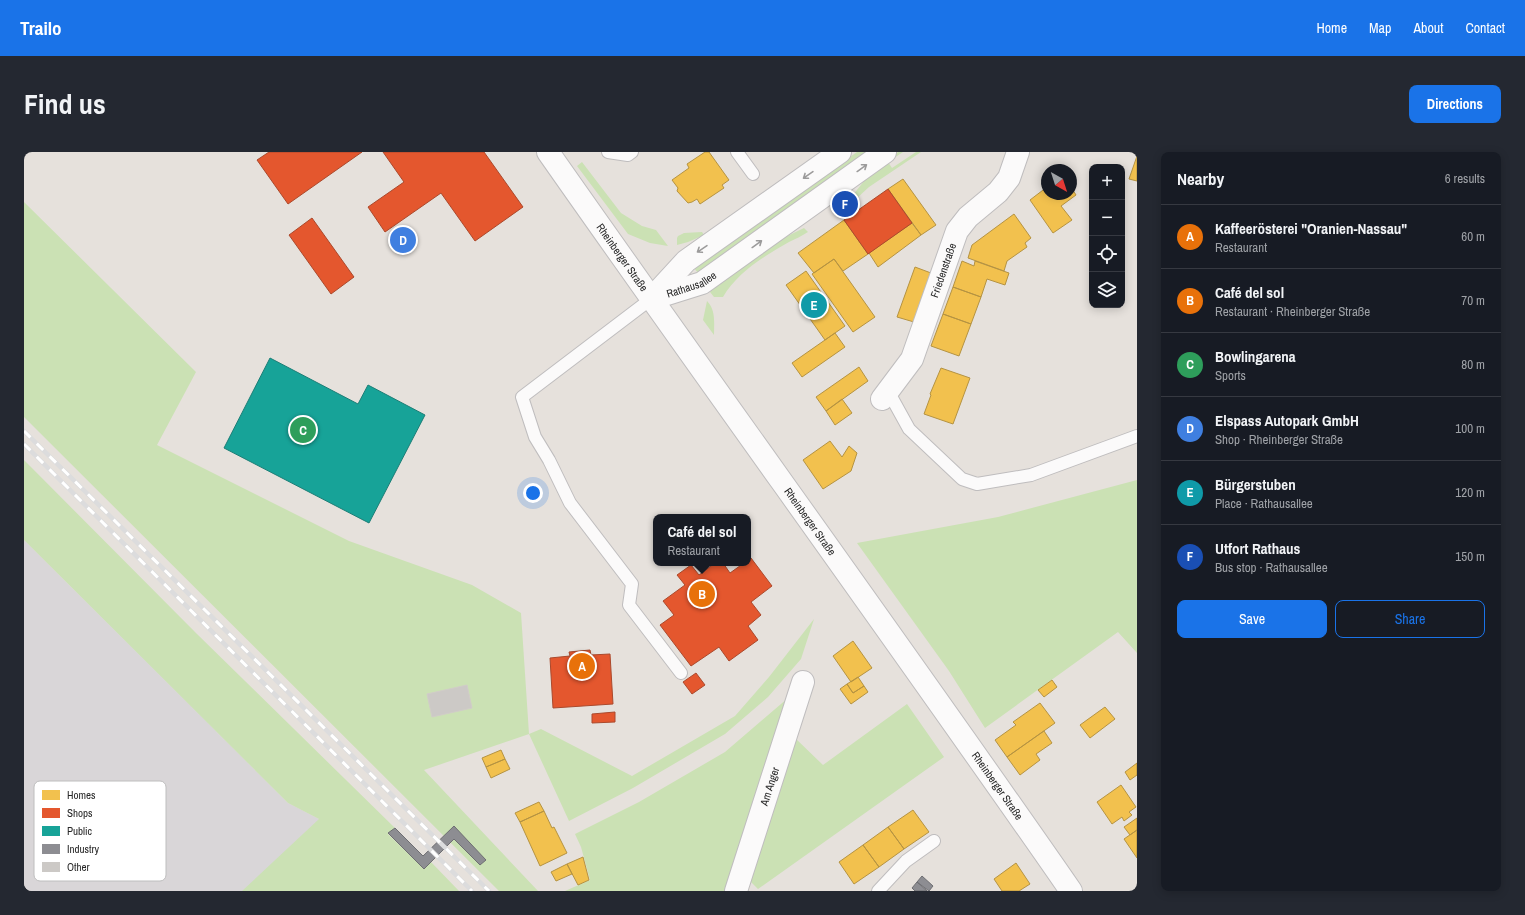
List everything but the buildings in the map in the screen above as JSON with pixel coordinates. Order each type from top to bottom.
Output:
[{"type":"street","name":"Rheinberger Straße","points":[[548,152],[651,299],[864,595],[1071,891]]},
{"type":"street","name":"Rathausallee","points":[[651,299],[686,261],[840,152]]},
{"type":"street","name":"Rathausallee","points":[[651,299],[702,283],[885,152]]},
{"type":"street","name":"Friedenstraße","points":[[885,395],[912,359],[957,231],[968,217],[998,192],[1009,178],[1018,152]]},
{"type":"street","name":"Am Anger","points":[[736,891],[803,682]]},
{"type":"lane","points":[[608,152],[628,155],[632,152]]},
{"type":"lane","points":[[737,152],[753,174]]},
{"type":"lane","points":[[651,299],[522,397],[535,437],[549,460],[570,503],[632,584],[629,605],[681,673]]},
{"type":"lane","points":[[885,395],[908,429],[962,479],[977,484],[1031,475],[1137,436]]},
{"type":"lane","points":[[878,891],[906,861],[934,841]]},
{"type":"shaded area","points":[[24,540],[288,803],[319,819],[383,891],[24,891]]},
{"type":"green space","points":[[857,152],[868,152],[698,273],[694,268]]},
{"type":"green space","points":[[898,152],[903,152],[888,162],[892,168],[916,152],[921,152],[869,187],[856,199],[853,195],[868,176]]},
{"type":"green space","points":[[582,162],[621,213],[642,226],[656,230],[668,246],[650,243],[628,234],[577,166]]},
{"type":"green space","points":[[24,202],[196,372],[157,445],[349,541],[472,585],[521,613],[529,734],[424,770],[538,891],[499,891],[24,417]]},
{"type":"green space","points":[[804,228],[808,232],[761,259],[736,280],[723,297],[714,297],[710,292],[715,285],[773,243]]},
{"type":"green space","points":[[702,232],[704,235],[677,245],[678,236],[684,233]]},
{"type":"green space","points":[[707,301],[712,308],[714,335],[703,320]]},
{"type":"green space","points":[[24,460],[197,634],[395,828],[388,834],[424,869],[431,862],[459,891],[242,891],[319,819],[288,803],[24,540]]},
{"type":"green space","points":[[1137,480],[1137,653],[1118,632],[985,728],[949,671],[857,543],[998,517]]},
{"type":"green space","points":[[814,619],[801,659],[768,697],[725,734],[633,788],[569,821],[529,734],[541,729],[632,776],[735,716],[769,677]]},
{"type":"green space","points":[[788,698],[726,891],[565,891],[590,880],[581,847],[575,834],[639,802],[725,752]]},
{"type":"green space","points":[[907,704],[944,757],[758,889],[748,879],[794,737],[823,765]]},
{"type":"railway","points":[[24,431],[489,891]]},
{"type":"railway","points":[[24,444],[472,891]]},
{"type":"place","name":"Utfort Rathaus","points":[[845,204]]},
{"type":"place","name":"Elspass Autopark GmbH","points":[[403,240]]},
{"type":"place","name":"Bürgerstuben","points":[[814,305]]},
{"type":"place","name":"Bowlingarena","points":[[303,430]]},
{"type":"place","name":"Café del sol","points":[[702,594]]},
{"type":"place","name":"Kaffeerösterei \"Oranien-Nassau\"","points":[[582,666]]}]
